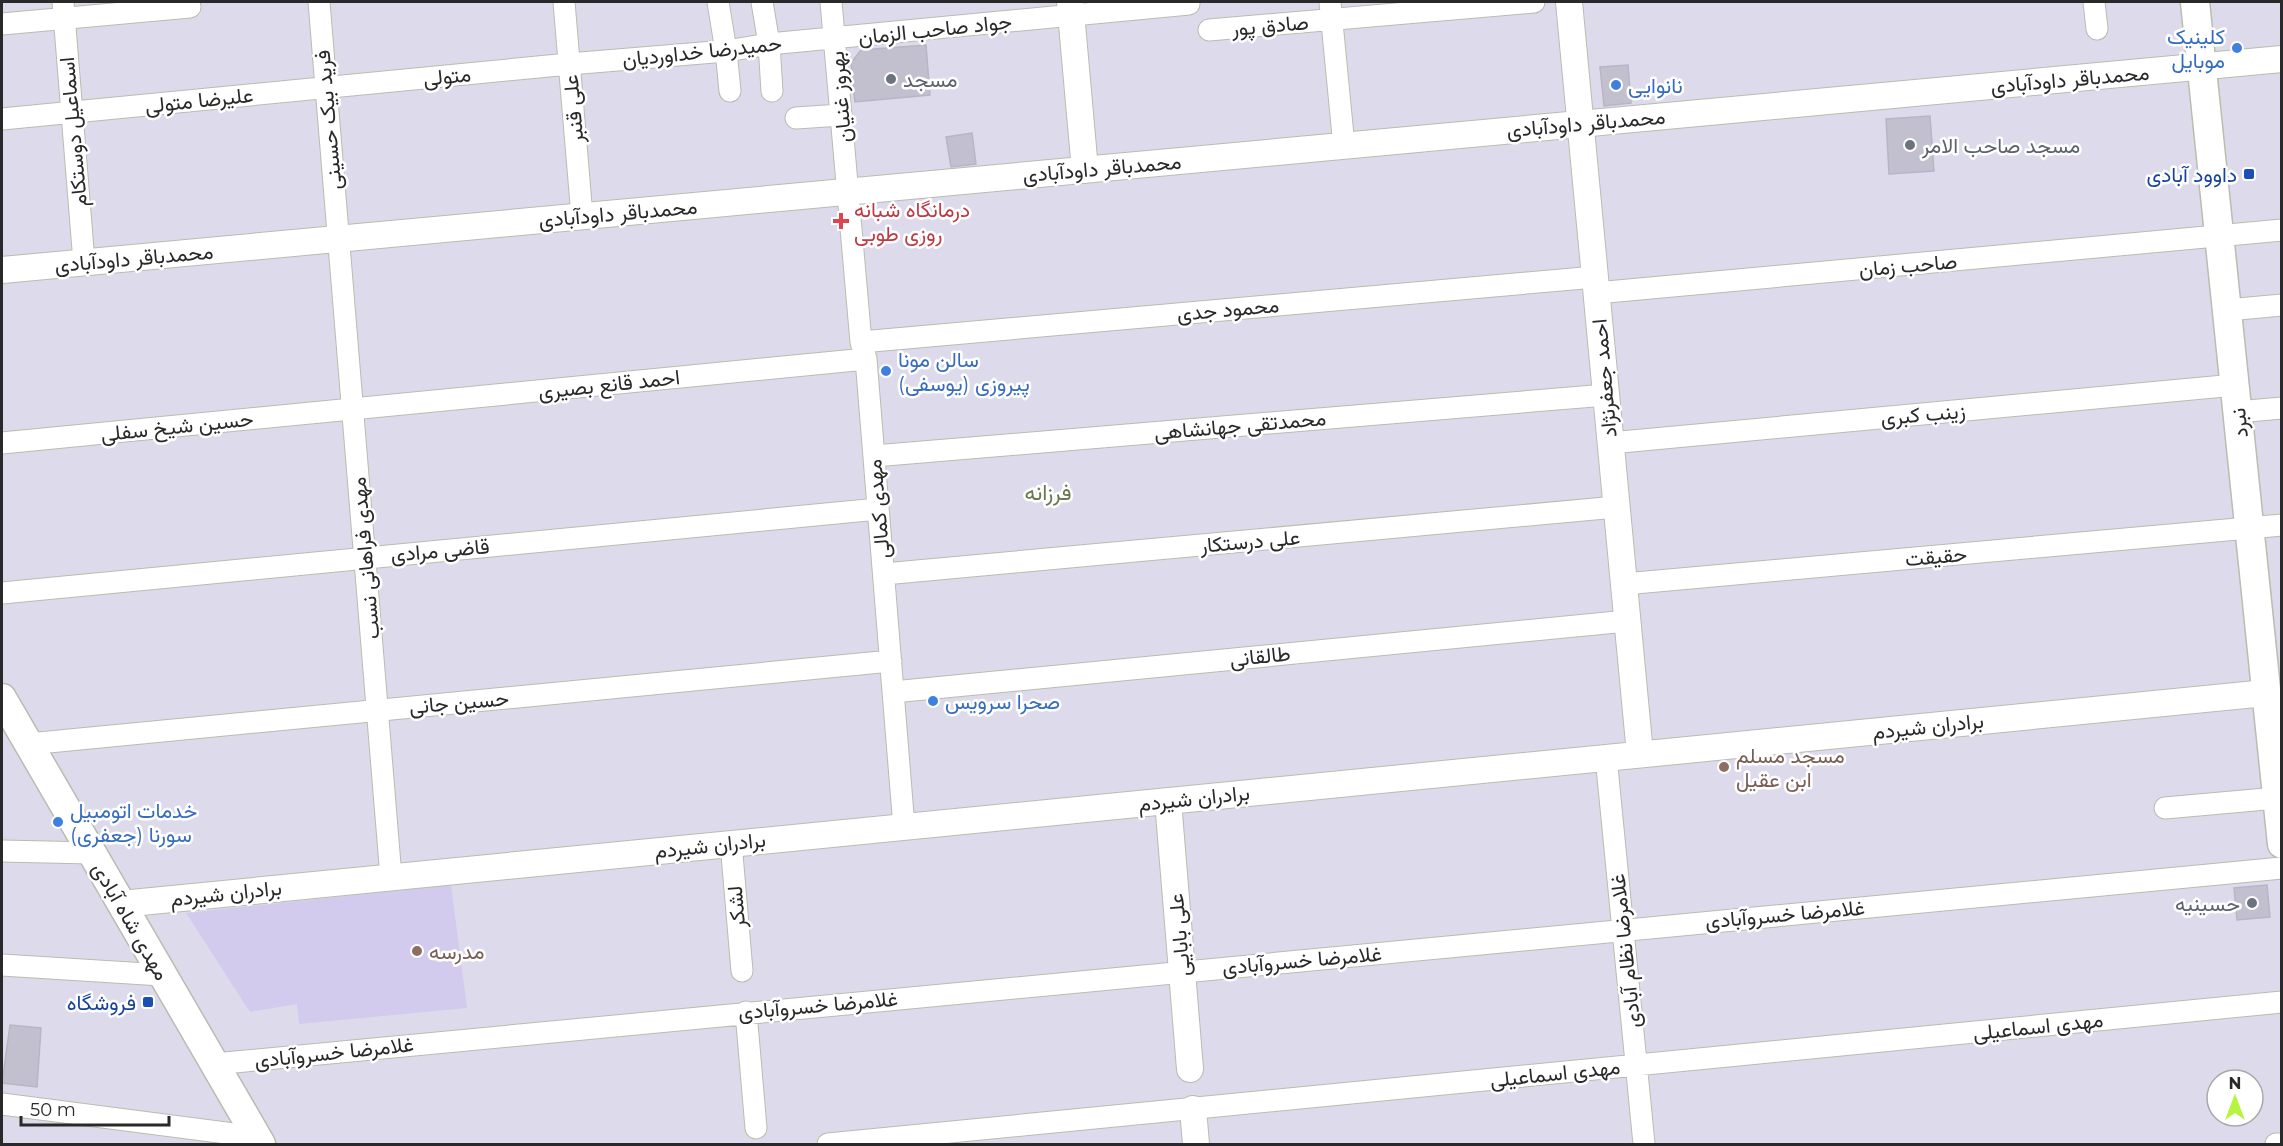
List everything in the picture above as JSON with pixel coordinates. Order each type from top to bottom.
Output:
[{"type":"main road","name":"نبرد","points":[[2195,2],[2266,693],[2276,740],[2282,844]]},
{"type":"main road","name":"مهدی شاه آبادی","points":[[2,698],[259,1141]]},
{"type":"street","name":"فرید بیک حسینی","points":[[319,2],[338,239]]},
{"type":"street","name":"علی قنبر","points":[[564,2],[582,216]]},
{"type":"street","points":[[718,2],[730,90]]},
{"type":"street","points":[[762,2],[769,44],[772,90]]},
{"type":"street","name":"بهروز غنیان","points":[[831,2],[848,192]]},
{"type":"street","name":"صادق پور","points":[[1209,30],[1331,10],[1534,2]]},
{"type":"street","name":"احمد جعفرنژاد","points":[[1569,2],[1640,754]]},
{"type":"street","points":[[2094,2],[2097,29]]},
{"type":"street","name":"جواد صاحب الزمان","points":[[834,39],[1071,9],[1189,4]]},
{"type":"street","points":[[2,24],[64,10],[190,7]]},
{"type":"street","points":[[1071,9],[1085,170]]},
{"type":"street","name":"اسماعیل دوستکام","points":[[64,10],[84,262]]},
{"type":"street","points":[[1331,10],[1344,146]]},
{"type":"street","name":"حمیدرضا خداوردیان","points":[[569,64],[726,51],[769,44],[834,39]]},
{"type":"street","name":"محمدباقر داودآبادی","points":[[2,270],[2282,59]]},
{"type":"street","name":"متولی","points":[[326,88],[569,64]]},
{"type":"street","name":"علیرضا متولی","points":[[2,119],[326,88]]},
{"type":"street","points":[[796,118],[841,115]]},
{"type":"street","name":"مهدی کمالی","points":[[848,192],[874,456],[904,826]]},
{"type":"street","name":"صاحب زمان","points":[[1595,285],[2219,237],[2282,230]]},
{"type":"street","name":"مهدی فراهانی نسب","points":[[338,239],[391,877]]},
{"type":"street","name":"محمود جدی","points":[[864,351],[1595,285]]},
{"type":"street","points":[[2227,310],[2282,305]]},
{"type":"street","name":"احمد قانع بصیری","points":[[352,409],[864,351]]},
{"type":"street","name":"محمدتقی جهانشاهی","points":[[874,456],[1606,395]]},
{"type":"street","name":"زینب کبری","points":[[1610,443],[2236,398],[2282,408]]},
{"type":"street","name":"حسین شیخ سفلی","points":[[2,443],[352,409]]},
{"type":"street","name":"علی درستکار","points":[[884,574],[1616,507]]},
{"type":"street","name":"قاضی مرادی","points":[[2,593],[878,509]]},
{"type":"street","name":"حقیقت","points":[[1623,584],[2282,525]]},
{"type":"street","name":"طالقانی","points":[[893,692],[1627,621]]},
{"type":"street","name":"حسین جانی","points":[[28,744],[891,660]]},
{"type":"street","name":"برادران شیردم","points":[[121,904],[2266,693]]},
{"type":"street","name":"غلامرضا نظام آبادی","points":[[1606,758],[1644,1144]]},
{"type":"street","name":"علی بابایی","points":[[1168,801],[1190,1069]]},
{"type":"street","points":[[2165,808],[2279,808]]},
{"type":"street","name":"لشكر","points":[[731,843],[742,970]]},
{"type":"street","points":[[2,851],[92,853]]},
{"type":"street","name":"غلامرضا خسروآبادی","points":[[214,1064],[2282,867]]},
{"type":"street","points":[[2,965],[162,975]]},
{"type":"street","name":"مهدی اسماعیلی","points":[[828,1144],[2282,1002]]},
{"type":"street","points":[[746,1012],[756,1128]]},
{"type":"street","points":[[2,1104],[259,1141]]},
{"type":"street","points":[[1193,1108],[1196,1144]]},
{"type":"street","points":[[2276,1144],[2282,1144]]},
{"type":"shaded area","points":[[451,885],[467,1008],[299,1024],[297,1004],[250,1012],[186,913]]},
{"type":"building","name":"مسجد","points":[[926,45],[930,95],[855,102],[851,63],[861,50]]},
{"type":"building","name":"نانوایی","points":[[1628,65],[1631,103],[1604,106],[1600,67]]},
{"type":"building","name":"مسجد صاحب الامر","points":[[1930,116],[1934,171],[1889,174],[1886,119]]},
{"type":"building","points":[[972,133],[976,164],[951,167],[946,137]]},
{"type":"building","name":"حسینیه","points":[[2267,885],[2270,917],[2237,920],[2234,888]]},
{"type":"building","points":[[10,1025],[41,1028],[37,1087],[2,1083]]},
{"type":"place","name":"کلینیک موبایل","points":[[2237,48]]},
{"type":"place","name":"مسجد","points":[[891,79]]},
{"type":"place","name":"نانوایی","points":[[1616,85]]},
{"type":"place","name":"مسجد صاحب الامر","points":[[1910,145]]},
{"type":"place","name":"داوود آبادی","points":[[2249,174]]},
{"type":"place","name":"درمانگاه شبانه روزی طوبی","points":[[841,221]]},
{"type":"place","name":"سالن مونا پیروزی (یوسفی)","points":[[886,371]]},
{"type":"place","name":"صحرا سرویس","points":[[933,701]]},
{"type":"place","name":"مسجد مسلم ابن عقیل","points":[[1724,767]]},
{"type":"place","name":"خدمات اتومبیل سورنا (جعفری)","points":[[58,822]]},
{"type":"place","name":"حسینیه","points":[[2252,903]]},
{"type":"place","name":"مدرسه","points":[[417,951]]},
{"type":"place","name":"فروشگاه","points":[[148,1002]]},
{"type":"district","name":"فرزانه","points":[[1048,492]]}]
